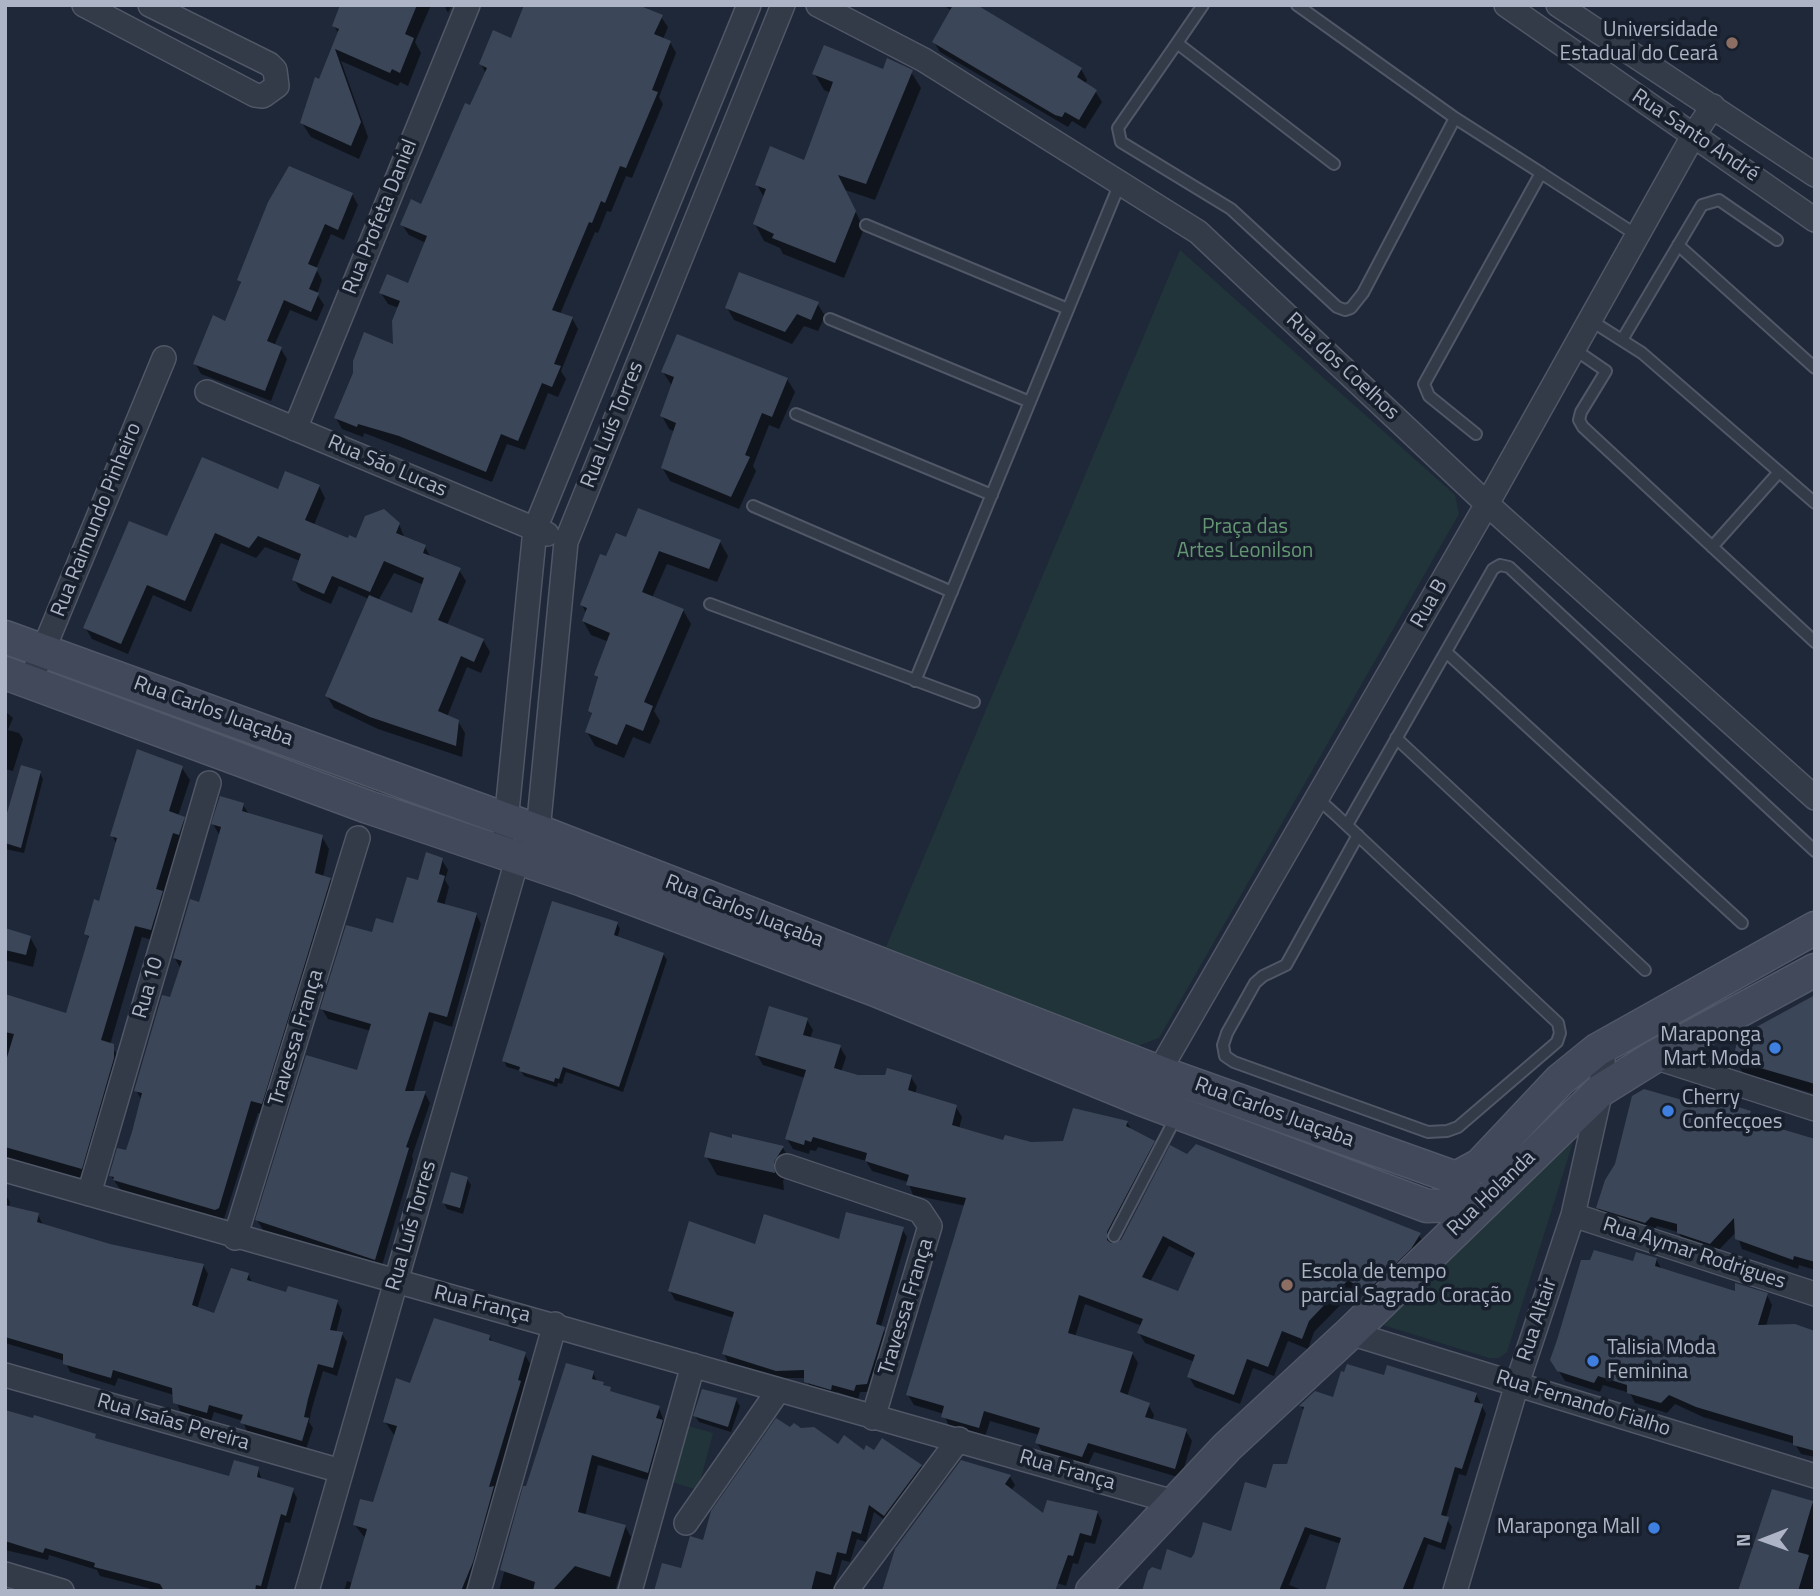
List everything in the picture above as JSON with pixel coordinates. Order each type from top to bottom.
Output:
[{"type":"street","points":[[84,5],[255,95],[263,96],[277,86],[275,71],[270,64],[150,5]]},
{"type":"street","name":"Rua Profeta Daniel","points":[[295,429],[468,5]]},
{"type":"street","name":"Rua Luís Torres","points":[[307,1591],[517,860],[538,831],[566,542],[783,5]]},
{"type":"street","name":"Rua dos Coelhos","points":[[818,5],[924,60],[1198,232],[1487,504],[1815,798]]},
{"type":"street","name":"Rua Santo André","points":[[1506,5],[1815,220]]},
{"type":"street","name":"Rua Santo André","points":[[1558,5],[1815,175]]},
{"type":"street","points":[[739,9],[774,27]]},
{"type":"street","name":"Rua Luís Torres","points":[[517,860],[505,837],[535,529],[739,9]]},
{"type":"street","name":"Rua B","points":[[1141,1099],[1487,504],[1693,136],[1713,106]]},
{"type":"street","name":"Rua Raimundo Pinheiro","points":[[18,678],[44,649],[164,358]]},
{"type":"street","name":"Rua Sáo Lucas","points":[[207,392],[566,542]]},
{"type":"street","name":"Rua Carlos Juaçaba","points":[[5,637],[538,831],[1159,1072],[1468,1201]]},
{"type":"street","name":"Rua Carlos Juaçaba","points":[[18,678],[517,860],[583,880],[873,989],[1141,1099],[1427,1206],[1468,1201]]},
{"type":"street","name":"Rua 10","points":[[89,1194],[209,783]]},
{"type":"street","name":"Travessa França","points":[[235,1238],[358,838]]},
{"type":"street","name":"Rua Holanda","points":[[1468,1201],[1480,1165],[1560,1080],[1604,1045],[1815,928]]},
{"type":"street","name":"Rua Holanda","points":[[1092,1591],[1227,1447],[1350,1333],[1468,1201],[1601,1090],[1654,1057],[1815,970]]},
{"type":"street","name":"Rua Altair","points":[[1455,1591],[1517,1384],[1573,1215],[1601,1090],[1604,1045]]},
{"type":"street","points":[[1654,1057],[1815,1109]]},
{"type":"street","name":"Travessa França","points":[[788,1166],[920,1211],[930,1226],[873,1418]]},
{"type":"street","name":"Rua França","points":[[5,1170],[235,1238],[555,1324],[778,1391],[959,1439],[1174,1502]]},
{"type":"street","name":"Rua Aymar Rodrigues","points":[[1573,1215],[1815,1294]]},
{"type":"street","points":[[479,1591],[555,1324]]},
{"type":"street","name":"Rua Fernando Fialho","points":[[1350,1333],[1815,1476]]},
{"type":"street","points":[[630,1591],[693,1365]]},
{"type":"street","name":"Rua Isaías Pereira","points":[[5,1375],[341,1471]]},
{"type":"street","points":[[686,1523],[778,1391]]},
{"type":"street","points":[[846,1591],[959,1439]]},
{"type":"street","points":[[5,1574],[62,1591]]},
{"type":"lane","points":[[1203,5],[1118,128],[1121,142],[1223,203],[1337,307],[1345,310],[1352,308],[1363,293],[1455,118]]},
{"type":"lane","points":[[1297,5],[1455,118],[1638,236]]},
{"type":"lane","points":[[1177,43],[1334,164]]},
{"type":"lane","points":[[1476,434],[1429,396],[1424,384],[1541,173]]},
{"type":"lane","points":[[915,681],[1120,183]]},
{"type":"lane","points":[[1622,340],[1702,205],[1709,200],[1719,200],[1777,240]]},
{"type":"lane","points":[[866,225],[1068,309]]},
{"type":"lane","points":[[1678,245],[1815,368]]},
{"type":"lane","points":[[830,319],[1030,402]]},
{"type":"lane","points":[[1590,320],[1642,353],[1779,472],[1812,496]]},
{"type":"lane","points":[[1574,349],[1606,371],[1581,412],[1579,420],[1583,427],[1815,642]]},
{"type":"lane","points":[[796,414],[992,495]]},
{"type":"lane","points":[[1712,547],[1779,472]]},
{"type":"lane","points":[[753,506],[952,592]]},
{"type":"lane","points":[[1347,825],[1493,569],[1500,565],[1509,567],[1815,851]]},
{"type":"lane","points":[[710,604],[974,702]]},
{"type":"lane","points":[[1446,652],[1742,923]]},
{"type":"lane","points":[[1396,738],[1645,970]]},
{"type":"lane","points":[[1317,798],[1358,835],[1559,1023],[1557,1042],[1458,1127],[1447,1131],[1428,1132],[1234,1062],[1225,1056],[1223,1045],[1227,1033],[1255,983],[1286,965],[1358,835]]},
{"type":"lane","points":[[1114,1236],[1178,1113]]},
{"type":"green space","name":"Praça das Artes Leonilson","points":[[1180,250],[1455,495],[1459,514],[1159,1038],[1135,1047],[886,947]]},
{"type":"green space","points":[[1573,1142],[1507,1352],[1499,1358],[1489,1358],[1380,1324],[1380,1320]]},
{"type":"green space","points":[[688,1426],[713,1433],[698,1490],[672,1482]]},
{"type":"building","points":[[340,5],[417,5],[405,34],[414,38],[400,73],[392,69],[390,73],[335,49],[361,122],[351,146],[300,123],[315,77],[319,79],[339,29],[332,26]]},
{"type":"building","points":[[524,5],[638,5],[663,15],[654,34],[671,41],[652,90],[658,92],[626,168],[620,166],[605,203],[601,201],[592,223],[589,222],[552,310],[573,317],[554,364],[561,366],[552,387],[542,383],[518,441],[501,434],[486,472],[399,436],[358,424],[357,427],[334,418],[353,373],[353,361],[364,332],[393,344],[392,321],[400,301],[379,293],[387,274],[408,283],[427,236],[400,225],[411,199],[421,204],[465,103],[470,105],[487,68],[479,64],[493,30],[511,38]]},
{"type":"building","points":[[953,5],[977,5],[1082,68],[1077,77],[1097,90],[1079,120],[1065,112],[1062,117],[1055,115],[932,42]]},
{"type":"building","points":[[824,45],[883,69],[887,58],[913,70],[866,184],[838,175],[856,211],[835,263],[772,238],[774,234],[753,224],[766,189],[755,185],[770,146],[804,160],[833,82],[812,74]]},
{"type":"building","points":[[289,166],[353,193],[338,230],[325,224],[308,264],[318,268],[309,289],[319,293],[311,312],[284,300],[267,341],[282,347],[265,391],[193,364],[213,315],[225,321],[241,282],[237,280],[268,202]]},
{"type":"building","points":[[739,272],[819,302],[811,320],[797,314],[785,332],[725,308]]},
{"type":"building","points":[[677,334],[788,378],[772,417],[762,413],[745,455],[750,457],[731,497],[661,468],[676,423],[660,416],[674,377],[661,372]]},
{"type":"building","points":[[202,457],[278,489],[285,471],[320,485],[305,520],[348,538],[349,535],[356,538],[365,516],[384,509],[400,523],[396,533],[426,545],[423,553],[461,568],[438,620],[484,639],[474,662],[461,656],[438,711],[459,720],[456,746],[370,717],[325,696],[369,595],[412,613],[424,578],[384,561],[370,592],[332,576],[324,594],[292,580],[301,554],[258,536],[249,548],[215,533],[185,601],[147,585],[121,644],[83,628],[129,521],[167,536]]},
{"type":"building","points":[[638,508],[721,540],[709,569],[659,551],[642,592],[684,609],[644,702],[653,706],[643,731],[626,724],[617,745],[585,732],[592,713],[588,711],[598,677],[594,675],[610,633],[582,621],[587,608],[580,605],[600,554],[606,556],[616,533],[626,537]]},
{"type":"building","points":[[137,749],[183,766],[169,811],[185,817],[179,835],[173,833],[156,889],[163,891],[151,930],[135,926],[101,1040],[114,1044],[114,1058],[82,1169],[5,1147],[5,1064],[14,1034],[5,1032],[5,994],[66,1013],[89,936],[84,934],[94,899],[99,901],[117,838],[110,836]]},
{"type":"building","points":[[21,765],[41,771],[21,848],[5,843],[5,820]]},
{"type":"building","points":[[220,796],[244,803],[242,811],[323,835],[315,873],[331,878],[262,1104],[251,1101],[219,1208],[215,1210],[113,1180],[114,1177],[109,1176],[117,1148],[126,1150],[132,1132],[142,1093],[134,1091],[162,995],[170,997],[182,961],[173,958],[190,899],[199,902],[210,865],[221,827],[211,824]]},
{"type":"building","points":[[426,852],[443,858],[439,874],[445,876],[437,902],[477,913],[447,1017],[429,1012],[405,1091],[426,1091],[406,1147],[409,1148],[375,1260],[255,1220],[306,1055],[357,1070],[371,1024],[320,1009],[346,925],[372,932],[376,918],[393,923],[407,877],[418,880]]},
{"type":"building","points":[[552,901],[618,922],[614,935],[664,953],[619,1087],[563,1067],[559,1079],[555,1078],[554,1082],[519,1071],[520,1067],[502,1061]]},
{"type":"building","points":[[5,928],[31,936],[26,955],[5,950]]},
{"type":"building","name":"Maraponga Mart Moda","points":[[1815,995],[1815,1084],[1733,1060],[1738,1037]]},
{"type":"building","points":[[769,1006],[808,1018],[803,1035],[841,1045],[834,1068],[858,1075],[885,1075],[887,1068],[912,1075],[908,1090],[957,1105],[952,1125],[1003,1140],[1005,1135],[1031,1142],[1063,1141],[1073,1108],[1128,1121],[1126,1126],[1155,1141],[1107,1232],[1107,1240],[1111,1243],[1121,1240],[1170,1145],[1187,1154],[1196,1144],[1421,1233],[1411,1249],[1366,1292],[1348,1280],[1309,1321],[1302,1339],[1282,1331],[1268,1367],[1247,1359],[1234,1395],[1187,1377],[1195,1355],[1137,1333],[1143,1319],[1079,1295],[1068,1333],[1133,1352],[1120,1392],[1150,1403],[1145,1417],[1187,1429],[1175,1469],[1088,1443],[1082,1457],[1035,1443],[1040,1428],[984,1411],[979,1428],[941,1417],[944,1406],[906,1395],[966,1198],[906,1185],[909,1175],[865,1161],[867,1153],[813,1137],[811,1142],[805,1140],[804,1145],[785,1139],[806,1070],[755,1055]],"holes":[[[1163,1236],[1195,1253],[1178,1291],[1142,1277]]]},
{"type":"building","points":[[1644,1089],[1703,1106],[1713,1107],[1719,1101],[1751,1111],[1748,1119],[1815,1139],[1815,1262],[1794,1256],[1793,1260],[1735,1239],[1734,1218],[1710,1244],[1677,1233],[1677,1224],[1651,1217],[1645,1223],[1596,1208],[1605,1180],[1615,1164],[1632,1096]]},
{"type":"building","points":[[710,1132],[732,1138],[732,1134],[784,1146],[774,1162],[775,1173],[704,1157]]},
{"type":"building","points":[[451,1172],[468,1177],[460,1208],[442,1203]]},
{"type":"building","points":[[5,1205],[39,1213],[37,1222],[110,1244],[204,1264],[192,1305],[214,1313],[231,1268],[249,1273],[247,1280],[286,1292],[288,1286],[338,1300],[330,1330],[343,1332],[333,1368],[318,1364],[304,1417],[309,1418],[302,1441],[240,1423],[243,1415],[209,1405],[207,1413],[173,1403],[172,1388],[113,1370],[111,1378],[63,1364],[63,1354],[5,1337]]},
{"type":"building","points":[[846,1212],[904,1227],[876,1324],[885,1327],[867,1384],[856,1385],[854,1391],[832,1385],[831,1390],[804,1382],[804,1370],[776,1371],[722,1354],[734,1312],[668,1291],[689,1221],[755,1244],[764,1214],[839,1239]]},
{"type":"building","points":[[1594,1250],[1633,1261],[1636,1252],[1657,1258],[1655,1266],[1735,1291],[1735,1283],[1768,1293],[1758,1325],[1795,1324],[1815,1331],[1815,1451],[1793,1445],[1793,1436],[1696,1407],[1669,1395],[1661,1403],[1627,1393],[1627,1385],[1598,1376],[1594,1383],[1557,1371],[1550,1360],[1581,1260],[1590,1260]]},
{"type":"building","points":[[434,1318],[490,1335],[489,1340],[526,1352],[518,1380],[521,1381],[489,1487],[494,1486],[473,1562],[461,1591],[349,1591],[367,1529],[353,1525],[360,1499],[373,1502],[397,1426],[383,1422],[396,1378],[410,1383]]},
{"type":"building","points":[[566,1363],[594,1371],[592,1379],[604,1382],[603,1385],[611,1387],[610,1391],[660,1406],[656,1418],[663,1420],[648,1473],[592,1455],[578,1512],[626,1525],[610,1577],[575,1566],[552,1591],[533,1591],[535,1582],[500,1570],[523,1486],[526,1486]]},
{"type":"building","points":[[1347,1364],[1384,1375],[1387,1365],[1477,1393],[1474,1402],[1483,1404],[1462,1469],[1455,1467],[1441,1515],[1449,1517],[1441,1543],[1424,1537],[1402,1591],[1325,1591],[1341,1538],[1305,1527],[1279,1591],[1142,1591],[1148,1571],[1152,1567],[1161,1570],[1167,1549],[1191,1558],[1203,1522],[1231,1531],[1245,1482],[1266,1488],[1273,1464],[1287,1464],[1304,1407],[1299,1406],[1315,1391],[1333,1397],[1341,1371],[1344,1372]]},
{"type":"building","points":[[702,1389],[737,1398],[728,1427],[693,1416]]},
{"type":"building","points":[[5,1410],[33,1418],[34,1415],[96,1434],[95,1438],[229,1476],[234,1460],[259,1467],[257,1477],[294,1488],[286,1516],[281,1514],[261,1586],[256,1585],[255,1591],[164,1591],[160,1584],[94,1567],[95,1563],[45,1548],[43,1553],[5,1541]]},
{"type":"building","points":[[776,1418],[790,1427],[794,1423],[801,1428],[814,1427],[838,1444],[844,1435],[864,1450],[866,1445],[874,1450],[882,1438],[922,1465],[884,1516],[869,1505],[861,1534],[852,1531],[846,1554],[837,1552],[831,1575],[816,1571],[811,1591],[654,1591],[662,1563],[681,1568],[690,1536],[703,1540],[711,1511]]},
{"type":"building","points":[[961,1460],[1011,1475],[1005,1484],[1043,1513],[1047,1500],[1098,1511],[1091,1536],[1080,1533],[1073,1556],[1068,1555],[1055,1591],[882,1591],[895,1549]]},
{"type":"building","points":[[1772,1489],[1813,1501],[1798,1552],[1809,1555],[1798,1591],[1738,1591]]},
{"type":"place","name":"Universidade Estadual do Ceará","points":[[1732,43]]},
{"type":"place","name":"Maraponga Mart Moda","points":[[1775,1048]]},
{"type":"place","name":"Cherry Confecçoes","points":[[1668,1111]]},
{"type":"place","name":"Escola de tempo parcial Sagrado Coração","points":[[1287,1285]]},
{"type":"place","name":"Talisia Moda Feminina","points":[[1593,1361]]},
{"type":"place","name":"Maraponga Mall","points":[[1654,1528]]}]
